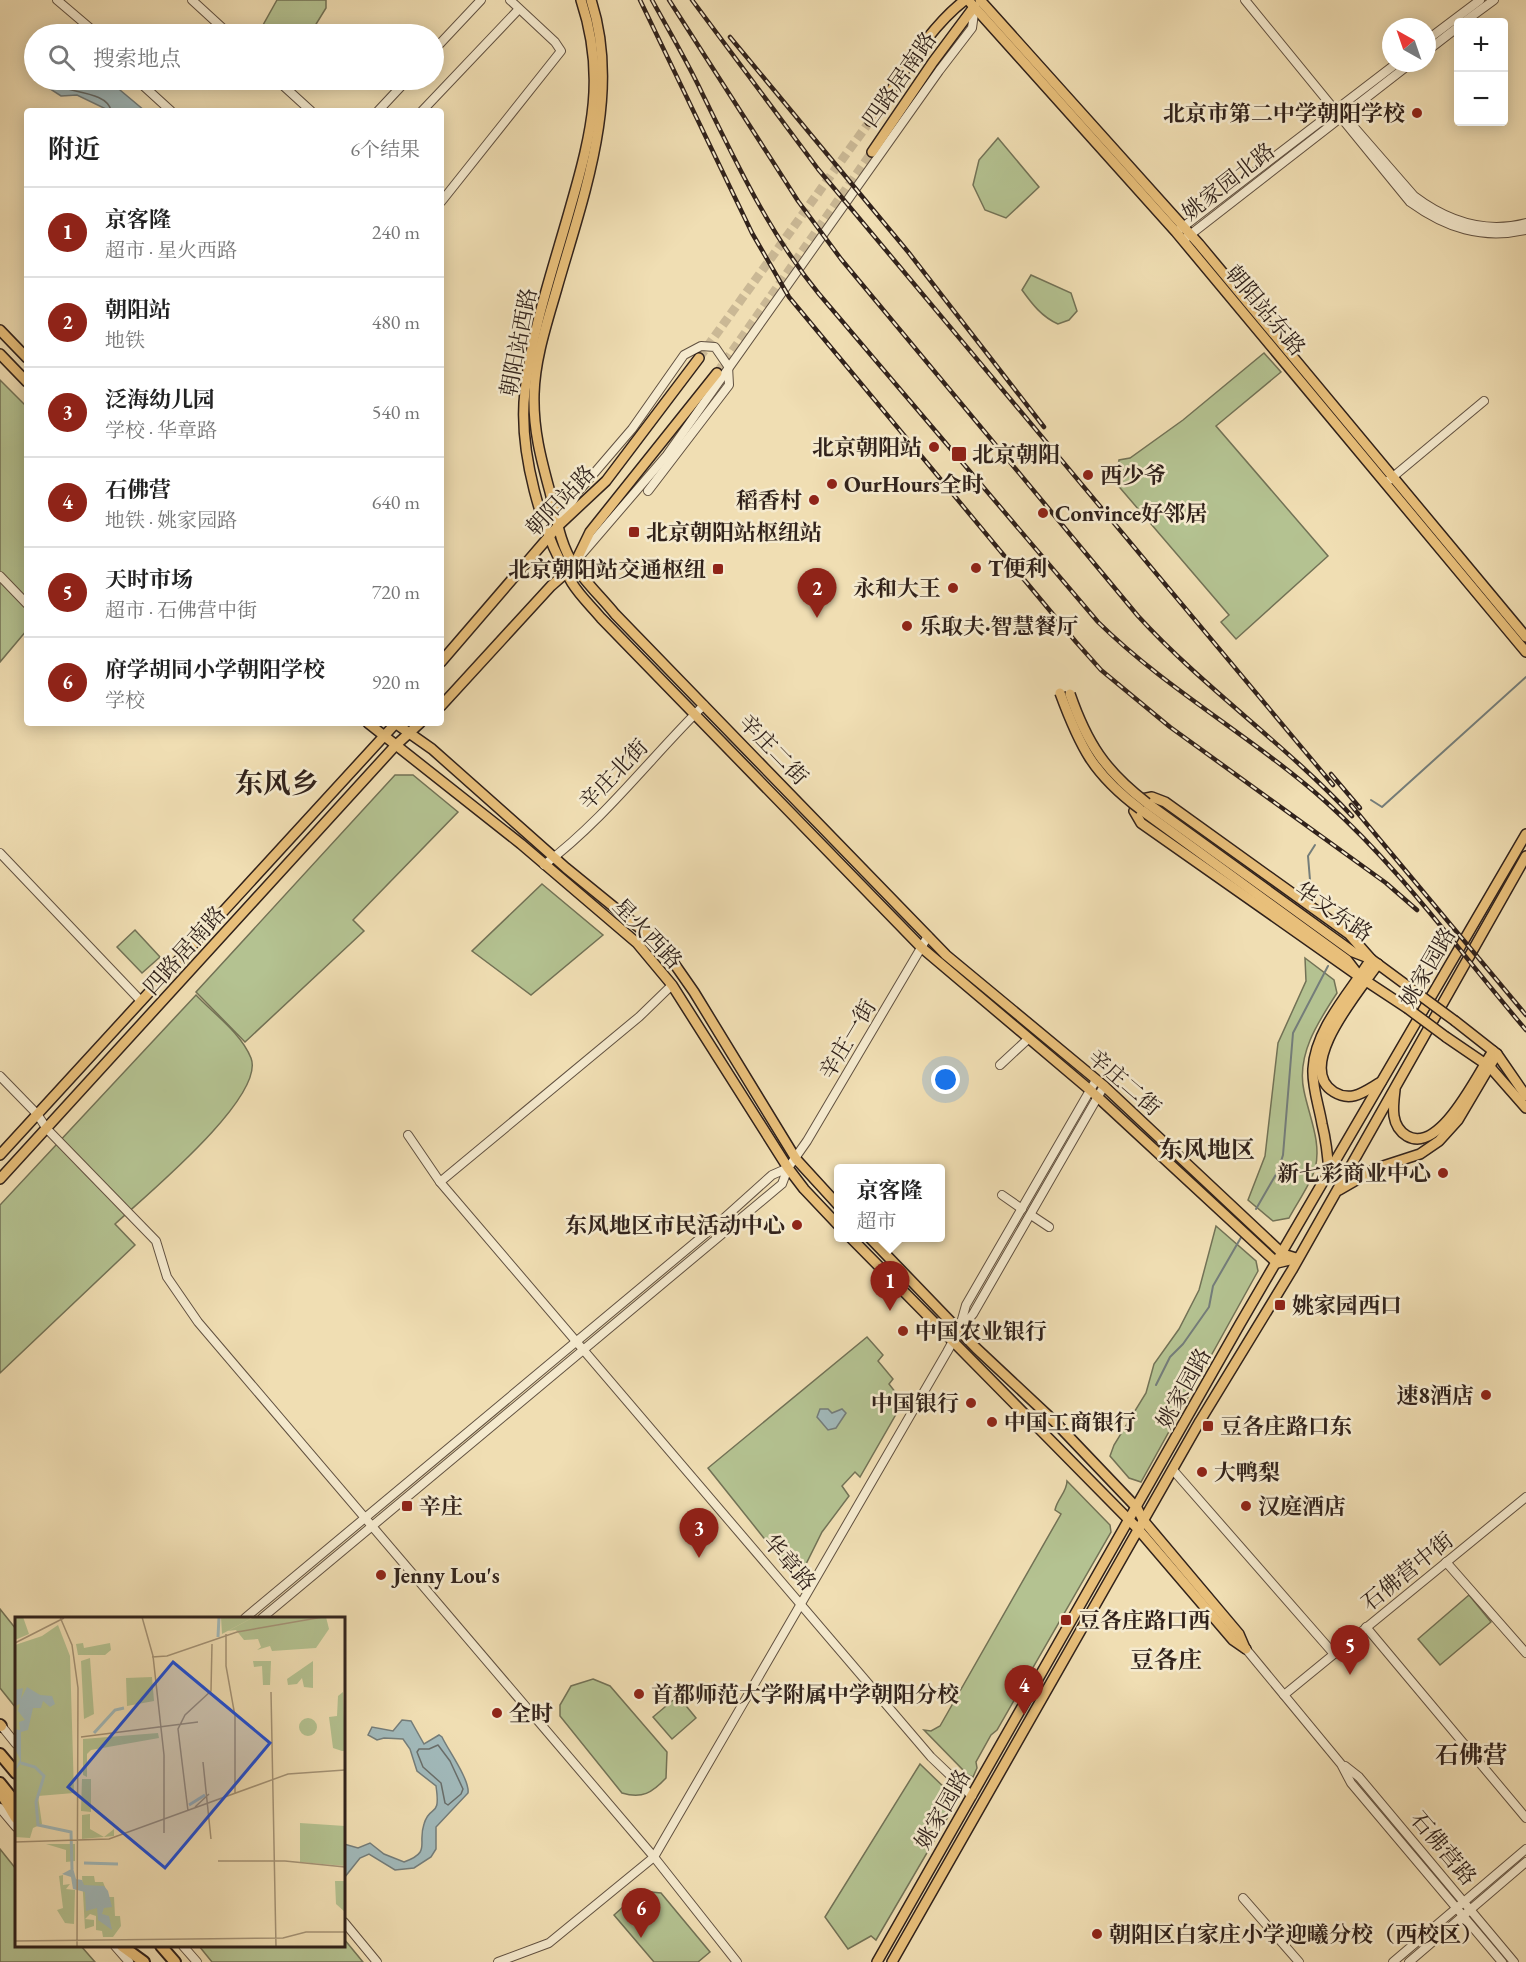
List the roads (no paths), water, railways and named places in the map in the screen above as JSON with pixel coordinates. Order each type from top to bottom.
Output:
[{"type":"highway","points":[[0,1754],[15,1772]]},
{"type":"highway","points":[[0,1783],[15,1802]]},
{"type":"highway","points":[[0,1791],[15,1816]]},
{"type":"highway","points":[[123,1947],[144,1962]]},
{"type":"highway","points":[[137,1947],[150,1962]]},
{"type":"highway","points":[[162,1947],[176,1962]]},
{"type":"highway","points":[[169,1947],[176,1962]]},
{"type":"main road","name":"朝阳站西路","points":[[580,0],[592,45],[596,85],[586,152],[539,320],[529,366],[525,393],[528,464],[549,537],[570,569],[704,705]]},
{"type":"main road","name":"朝阳站西路","points":[[591,0],[602,61],[600,118],[594,152],[537,362],[534,394],[535,434],[573,584],[601,618],[694,714]]},
{"type":"main road","name":"四路居南路","points":[[870,121],[923,47],[955,8],[973,1]]},
{"type":"main road","name":"四路居南路","points":[[872,152],[973,1]]},
{"type":"main road","name":"朝阳站东路","points":[[973,1],[1179,229],[1526,652]]},
{"type":"main road","points":[[0,330],[24,355]]},
{"type":"main road","points":[[0,354],[24,379]]},
{"type":"main road","name":"朝阳站路","points":[[444,658],[558,526],[606,481],[699,358]]},
{"type":"main road","points":[[444,703],[570,569],[590,532],[717,373]]},
{"type":"main road","name":"朝阳站东路","points":[[1388,481],[1526,637]]},
{"type":"main road","points":[[1065,693],[1087,756],[1104,780],[1144,806]]},
{"type":"main road","name":"辛庄二街","points":[[704,705],[928,936],[995,998],[1100,1083],[1283,1254],[1298,1258]]},
{"type":"main road","name":"辛庄二街","points":[[694,714],[922,948],[1094,1094],[1277,1263]]},
{"type":"main road","name":"星火西路","points":[[371,726],[544,864],[637,943],[672,985],[788,1168],[834,1221]]},
{"type":"main road","points":[[0,1155],[393,726]]},
{"type":"main road","name":"星火西路","points":[[400,726],[432,748],[554,857],[639,926],[671,959],[694,992],[796,1159],[834,1201]]},
{"type":"main road","points":[[394,746],[416,726]]},
{"type":"main road","name":"四路居南路","points":[[0,1179],[394,746]]},
{"type":"main road","points":[[1329,1174],[1313,1068],[1322,1038],[1363,979],[1374,962],[1348,934],[1165,802],[1152,796],[1142,800],[1134,812],[1141,823],[1363,979]]},
{"type":"main road","name":"华文东路","points":[[1144,806],[1353,952],[1374,962],[1455,1021],[1495,1052],[1526,1096]]},
{"type":"main road","name":"华文东路","points":[[1144,806],[1347,960],[1363,979],[1487,1066],[1526,1108]]},
{"type":"main road","name":"姚家园路","points":[[877,1962],[1277,1263],[1526,834]]},
{"type":"main road","name":"姚家园路","points":[[892,1962],[1143,1520],[1298,1258],[1526,856]]},
{"type":"main road","points":[[1363,979],[1326,1043],[1321,1069],[1323,1080],[1331,1090],[1342,1097],[1353,1097],[1383,1081]]},
{"type":"main road","points":[[1336,1191],[1377,1168],[1420,1154],[1439,1141],[1458,1120],[1495,1052]]},
{"type":"main road","points":[[1395,1086],[1393,1110],[1396,1125],[1412,1139],[1428,1138],[1450,1118],[1487,1066]]},
{"type":"main road","points":[[854,1242],[1129,1521]]},
{"type":"main road","points":[[874,1242],[959,1330],[1054,1421],[1137,1508]]},
{"type":"main road","points":[[1277,1263],[1298,1258]]},
{"type":"main road","name":"石佛营路","points":[[1137,1508],[1143,1520],[1239,1634],[1246,1649]]},
{"type":"main road","name":"石佛营路","points":[[1129,1521],[1233,1640],[1246,1649]]},
{"type":"street","points":[[57,0],[85,24]]},
{"type":"street","points":[[192,0],[218,24]]},
{"type":"street","points":[[444,39],[481,0]]},
{"type":"street","points":[[444,198],[561,51],[555,42],[518,10],[510,0]]},
{"type":"street","points":[[1245,0],[1408,190],[1427,206],[1451,218],[1476,226],[1495,228],[1526,223]]},
{"type":"street","points":[[1436,33],[1480,0]]},
{"type":"street","points":[[1469,18],[1494,0]]},
{"type":"street","points":[[570,569],[667,455],[939,71],[972,28],[973,1]]},
{"type":"street","points":[[444,88],[518,10]]},
{"type":"street","points":[[1436,44],[1454,30]]},
{"type":"street","name":"姚家园北路","points":[[1186,238],[1340,113],[1387,72]]},
{"type":"street","name":"姚家园北路","points":[[1179,229],[1398,72]]},
{"type":"street","points":[[148,90],[168,108]]},
{"type":"street","points":[[288,90],[308,108]]},
{"type":"street","points":[[381,108],[398,90]]},
{"type":"street","points":[[425,108],[442,90]]},
{"type":"street","points":[[1340,113],[1402,193],[1424,212],[1443,223],[1475,233],[1510,234],[1526,230]]},
{"type":"street","points":[[558,526],[578,492],[632,429],[684,355],[701,346],[715,347],[728,366],[729,385],[648,491]]},
{"type":"street","points":[[1388,481],[1484,401]]},
{"type":"street","points":[[0,576],[24,601]]},
{"type":"street","name":"辛庄北街","points":[[544,864],[633,781],[704,705]]},
{"type":"street","points":[[0,853],[141,1001]]},
{"type":"street","name":"辛庄一街","points":[[788,1168],[796,1159],[928,936]]},
{"type":"street","points":[[440,1182],[639,1017],[672,985]]},
{"type":"street","points":[[1000,1065],[1028,1039]]},
{"type":"street","points":[[0,1076],[38,1114],[47,1129],[156,1241],[167,1277],[198,1322],[654,1857],[737,1962]]},
{"type":"street","points":[[959,1330],[973,1314],[1031,1215],[1100,1083]]},
{"type":"street","points":[[498,1962],[549,1943],[654,1857],[952,1343],[959,1330],[966,1305],[1022,1209],[1094,1094]]},
{"type":"street","name":"华章路","points":[[408,1135],[440,1182],[931,1757],[972,1796]]},
{"type":"street","points":[[246,1617],[772,1175],[788,1168]]},
{"type":"street","points":[[263,1617],[782,1184],[788,1168]]},
{"type":"street","points":[[1002,1195],[1022,1209]]},
{"type":"street","points":[[1031,1215],[1049,1227]]},
{"type":"street","points":[[1173,1470],[1334,1653]]},
{"type":"street","name":"石佛营中街","points":[[1284,1695],[1526,1497]]},
{"type":"street","points":[[1446,1562],[1526,1653]]},
{"type":"street","points":[[1366,1627],[1526,1818]]},
{"type":"street","name":"石佛营路","points":[[1246,1649],[1341,1764],[1351,1783],[1502,1962]]},
{"type":"street","points":[[0,1725],[15,1743]]},
{"type":"street","name":"石佛营路","points":[[1341,1764],[1359,1777],[1514,1962]]},
{"type":"street","points":[[0,1808],[15,1826]]},
{"type":"street","points":[[1393,1962],[1526,1849]]},
{"type":"street","points":[[1409,1962],[1526,1862]]},
{"type":"street","points":[[1243,1898],[1299,1962]]},
{"type":"street","points":[[345,1923],[377,1962]]},
{"type":"street","points":[[116,1947],[129,1962]]},
{"type":"street","points":[[184,1947],[197,1962]]},
{"type":"water","points":[[52,90],[120,90],[141,108],[104,108],[77,95],[61,96]]},
{"type":"water","points":[[820,1409],[828,1409],[832,1413],[842,1409],[846,1413],[836,1428],[828,1430],[817,1417]]},
{"type":"water","points":[[402,1720],[411,1721],[424,1744],[439,1735],[442,1737],[466,1781],[468,1793],[436,1827],[436,1849],[431,1857],[414,1868],[395,1870],[369,1854],[360,1858],[345,1877],[345,1844],[358,1848],[370,1843],[384,1854],[404,1862],[418,1855],[422,1847],[422,1831],[426,1818],[436,1807],[436,1786],[417,1771],[410,1749],[403,1739],[377,1740],[368,1735],[372,1727],[393,1731]]},
{"type":"waterway","points":[[1371,800],[1382,807],[1526,677]]},
{"type":"waterway","points":[[1311,892],[1308,856],[1315,845]]},
{"type":"waterway","points":[[1256,1209],[1278,1171],[1283,1155],[1293,1033],[1328,966]]},
{"type":"waterway","points":[[1156,1385],[1170,1357],[1183,1344],[1209,1307],[1213,1286],[1243,1234]]},
{"type":"tunnel","points":[[699,358],[870,121]]},
{"type":"tunnel","points":[[717,373],[872,152]]},
{"type":"railway","points":[[640,0],[752,233],[789,297],[1076,642],[1101,670],[1170,727],[1386,883],[1417,910]]},
{"type":"railway","points":[[652,0],[769,222],[819,294],[1098,622],[1152,670],[1269,756],[1326,802],[1380,855],[1526,1030]]},
{"type":"railway","points":[[669,0],[798,201],[841,259],[1138,616],[1190,668],[1300,764],[1352,816]]},
{"type":"railway","points":[[692,0],[818,169],[1333,785]]},
{"type":"railway","points":[[730,37],[909,253],[1044,427]]},
{"type":"railway","points":[[1331,774],[1360,808]]},
{"type":"railway","points":[[1351,805],[1526,1015]]},
{"type":"place","name":"北京市第二中学朝阳学校","points":[[1417,113]]},
{"type":"place","name":"北京朝阳站","points":[[934,447]]},
{"type":"place","name":"北京朝阳","points":[[959,454]]},
{"type":"place","name":"西少爷","points":[[1088,475]]},
{"type":"place","name":"OurHours全时","points":[[832,484]]},
{"type":"place","name":"稻香村","points":[[814,500]]},
{"type":"place","name":"Convince好邻居","points":[[1043,513]]},
{"type":"place","name":"北京朝阳站枢纽站","points":[[634,532]]},
{"type":"place","name":"T便利","points":[[976,568]]},
{"type":"place","name":"北京朝阳站交通枢纽","points":[[718,569]]},
{"type":"place","name":"永和大王","points":[[953,588]]},
{"type":"place","name":"朝阳站","points":[[817,618]]},
{"type":"place","name":"乐取夫·智慧餐厅","points":[[907,626]]},
{"type":"place","name":"新七彩商业中心","points":[[1443,1173]]},
{"type":"place","name":"东风地区市民活动中心","points":[[797,1225]]},
{"type":"place","name":"姚家园西口","points":[[1280,1305]]},
{"type":"place","name":"京客隆","points":[[890,1311]]},
{"type":"place","name":"中国农业银行","points":[[903,1331]]},
{"type":"place","name":"速8酒店","points":[[1486,1395]]},
{"type":"place","name":"中国银行","points":[[971,1403]]},
{"type":"place","name":"中国工商银行","points":[[992,1422]]},
{"type":"place","name":"豆各庄路口东","points":[[1208,1426]]},
{"type":"place","name":"大鸭梨","points":[[1202,1472]]},
{"type":"place","name":"辛庄","points":[[407,1506]]},
{"type":"place","name":"汉庭酒店","points":[[1246,1506]]},
{"type":"place","name":"泛海幼儿园","points":[[699,1558]]},
{"type":"place","name":"Jenny Lou's","points":[[381,1575]]},
{"type":"place","name":"豆各庄路口西","points":[[1066,1620]]},
{"type":"place","name":"天时市场","points":[[1350,1675]]},
{"type":"place","name":"首都师范大学附属中学朝阳分校","points":[[639,1694]]},
{"type":"place","name":"全时","points":[[497,1713]]},
{"type":"place","name":"石佛营","points":[[1024,1715]]},
{"type":"place","name":"朝阳区白家庄小学迎曦分校（西校区）","points":[[1097,1934]]},
{"type":"place","name":"府学胡同小学朝阳学校","points":[[641,1938]]},
{"type":"district","name":"东风乡","points":[[277,783]]},
{"type":"district","name":"东风地区","points":[[1207,1150]]},
{"type":"district","name":"豆各庄","points":[[1166,1660]]},
{"type":"district","name":"石佛营","points":[[1471,1755]]}]
